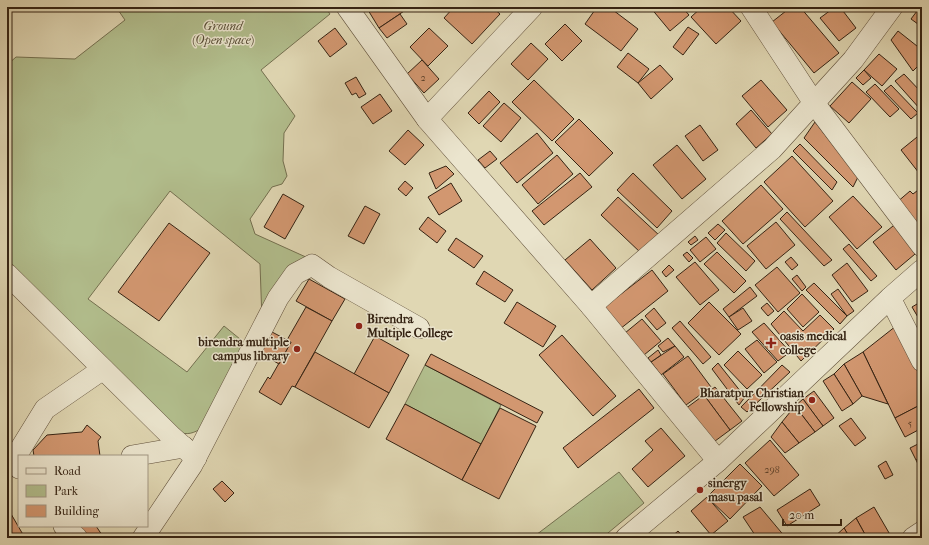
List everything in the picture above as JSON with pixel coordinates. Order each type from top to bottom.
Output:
[{"type":"street","points":[[347,7],[427,120],[591,306],[718,461]]},
{"type":"street","points":[[427,120],[532,7]]},
{"type":"street","points":[[751,7],[814,103],[922,246]]},
{"type":"street","points":[[591,306],[772,149],[853,60],[892,7]]},
{"type":"street","points":[[143,538],[192,465],[190,452],[278,298],[295,274],[312,265],[329,277],[419,328]]},
{"type":"street","points":[[626,538],[718,461],[890,298],[922,270]]},
{"type":"street","points":[[7,274],[172,438],[190,452]]},
{"type":"street","points":[[890,298],[922,361]]},
{"type":"street","points":[[18,464],[16,456],[45,409],[103,369]]},
{"type":"street","points":[[146,455],[190,452]]},
{"type":"street","points":[[65,527],[77,538]]},
{"type":"street","points":[[913,538],[922,532]]},
{"type":"green space","name":"Ground (Open space)","points":[[116,7],[325,7],[330,14],[261,70],[295,116],[284,133],[283,161],[287,176],[282,184],[272,187],[250,219],[255,234],[308,258],[262,321],[260,264],[170,191],[88,299],[187,372],[224,326],[240,339],[241,348],[204,427],[190,433],[175,432],[7,267],[7,65],[16,57],[75,59],[125,20]]},
{"type":"green space","points":[[425,365],[501,405],[481,444],[405,404]]},
{"type":"green space","points":[[619,472],[644,503],[602,538],[532,538]]},
{"type":"building","points":[[373,7],[410,7],[379,28],[368,10]]},
{"type":"building","points":[[454,7],[492,7],[500,14],[472,44],[444,18]]},
{"type":"building","points":[[597,7],[609,7],[638,29],[621,51],[585,24]]},
{"type":"building","points":[[650,7],[682,7],[689,15],[670,31]]},
{"type":"building","points":[[702,7],[728,7],[741,21],[716,44],[691,17]]},
{"type":"building","points":[[791,7],[800,7],[839,53],[814,73],[772,22]]},
{"type":"building","points":[[835,7],[840,7],[856,28],[839,41],[820,18]]},
{"type":"building","points":[[869,7],[881,7],[877,13]]},
{"type":"building","points":[[920,7],[922,7],[922,27],[911,19]]},
{"type":"building","points":[[400,14],[407,24],[387,38],[379,28]]},
{"type":"building","points":[[565,24],[582,41],[562,61],[545,44]]},
{"type":"building","points":[[688,27],[699,34],[683,55],[673,47]]},
{"type":"building","points":[[335,28],[347,44],[330,57],[318,41]]},
{"type":"building","points":[[429,28],[448,46],[428,66],[410,47]]},
{"type":"building","points":[[898,31],[922,50],[922,62],[913,71],[891,40]]},
{"type":"building","points":[[531,43],[548,59],[528,80],[511,64]]},
{"type":"building","points":[[628,53],[649,69],[638,83],[617,67]]},
{"type":"building","points":[[879,54],[897,69],[882,86],[864,70]]},
{"type":"building","points":[[422,60],[439,79],[424,93],[407,74]]},
{"type":"building","points":[[660,65],[673,79],[651,99],[638,83]]},
{"type":"building","points":[[864,70],[871,78],[863,85],[856,78]]},
{"type":"building","points":[[904,74],[922,93],[922,107],[920,109],[895,81]]},
{"type":"building","points":[[356,77],[366,94],[359,98],[356,93],[352,95],[345,83]]},
{"type":"building","points":[[534,80],[574,119],[552,141],[512,102]]},
{"type":"building","points":[[761,80],[787,110],[768,127],[742,96]]},
{"type":"building","points":[[852,82],[871,99],[849,123],[830,106]]},
{"type":"building","points":[[875,84],[899,109],[890,117],[866,92]]},
{"type":"building","points":[[891,85],[918,113],[911,119],[884,91]]},
{"type":"building","points":[[489,91],[500,102],[479,124],[468,113]]},
{"type":"building","points":[[380,94],[392,111],[373,124],[361,107]]},
{"type":"building","points":[[504,103],[521,118],[501,142],[483,126]]},
{"type":"building","points":[[751,110],[772,134],[756,148],[736,124]]},
{"type":"building","points":[[579,119],[613,153],[589,176],[555,142]]},
{"type":"building","points":[[815,122],[858,177],[853,187],[804,138]]},
{"type":"building","points":[[700,125],[718,150],[703,161],[685,136]]},
{"type":"building","points":[[408,130],[424,145],[405,165],[389,151]]},
{"type":"building","points":[[537,133],[553,153],[517,183],[500,163]]},
{"type":"building","points":[[922,133],[922,170],[919,173],[901,150]]},
{"type":"building","points":[[800,144],[837,182],[832,190],[793,151]]},
{"type":"building","points":[[677,145],[706,179],[682,199],[653,165]]},
{"type":"building","points":[[490,151],[497,159],[485,168],[478,160]]},
{"type":"building","points":[[557,155],[573,174],[538,204],[522,185]]},
{"type":"building","points":[[792,156],[833,201],[805,227],[764,182]]},
{"type":"building","points":[[446,166],[454,174],[436,189],[429,173]]},
{"type":"building","points":[[580,173],[592,187],[544,225],[532,211]]},
{"type":"building","points":[[633,173],[672,211],[657,228],[617,190]]},
{"type":"building","points":[[405,181],[413,188],[406,196],[398,189]]},
{"type":"building","points":[[451,183],[462,201],[439,215],[428,197]]},
{"type":"building","points":[[761,185],[783,209],[743,244],[722,221]]},
{"type":"building","points":[[922,187],[922,234],[896,203],[910,191],[913,194]]},
{"type":"building","points":[[283,194],[304,206],[285,239],[264,227]]},
{"type":"building","points":[[853,196],[882,227],[857,249],[829,217]]},
{"type":"building","points":[[618,197],[660,236],[642,254],[601,215]]},
{"type":"building","points":[[365,206],[380,214],[364,244],[348,236]]},
{"type":"building","points":[[787,212],[832,260],[824,266],[780,219]]},
{"type":"building","points":[[428,217],[446,231],[437,243],[419,229]]},
{"type":"building","points":[[776,222],[795,245],[766,269],[747,246]]},
{"type":"building","points":[[898,222],[921,249],[896,270],[873,242]]},
{"type":"building","points":[[169,223],[210,253],[159,321],[118,292]]},
{"type":"building","points":[[718,224],[725,230],[715,240],[708,233]]},
{"type":"building","points":[[726,233],[755,261],[746,271],[717,243]]},
{"type":"building","points":[[695,236],[698,240],[691,245],[688,242]]},
{"type":"building","points":[[706,237],[716,249],[700,262],[690,250]]},
{"type":"building","points":[[456,238],[483,256],[474,268],[448,250]]},
{"type":"building","points":[[590,239],[616,268],[592,290],[565,260]]},
{"type":"building","points":[[849,244],[877,276],[871,281],[843,249]]},
{"type":"building","points":[[687,252],[693,258],[689,262],[683,255]]},
{"type":"building","points":[[717,252],[746,281],[734,293],[704,264]]},
{"type":"building","points":[[791,257],[798,265],[792,270],[785,262]]},
{"type":"building","points":[[695,262],[719,290],[700,305],[676,277]]},
{"type":"building","points":[[847,263],[868,291],[852,302],[832,275]]},
{"type":"building","points":[[669,265],[674,270],[666,277],[662,272]]},
{"type":"building","points":[[777,267],[800,293],[778,312],[755,285]]},
{"type":"building","points":[[652,270],[668,291],[620,329],[603,308]]},
{"type":"building","points":[[484,271],[513,290],[505,302],[476,284]]},
{"type":"building","points":[[797,275],[806,287],[802,291],[792,279]]},
{"type":"building","points":[[309,279],[345,299],[332,321],[296,301]]},
{"type":"building","points":[[814,283],[847,316],[840,324],[806,290]]},
{"type":"building","points":[[750,287],[757,296],[729,317],[723,309]]},
{"type":"building","points":[[838,289],[854,311],[847,316],[831,294]]},
{"type":"building","points":[[802,294],[819,312],[803,327],[787,309]]},
{"type":"building","points":[[922,301],[922,324],[912,307]]},
{"type":"building","points":[[517,302],[556,326],[543,347],[504,323]]},
{"type":"building","points":[[709,302],[741,334],[719,355],[688,323]]},
{"type":"building","points":[[767,303],[774,311],[768,316],[761,308]]},
{"type":"building","points":[[306,307],[332,321],[295,387],[292,386],[281,405],[259,392],[268,377],[270,379],[291,342],[287,340]]},
{"type":"building","points":[[654,308],[666,323],[657,330],[645,316]]},
{"type":"building","points":[[743,308],[752,321],[738,330],[729,317]]},
{"type":"building","points":[[784,311],[803,331],[820,315],[834,329],[801,361],[771,324]]},
{"type":"building","points":[[642,319],[661,341],[644,355],[625,333]]},
{"type":"building","points":[[680,321],[711,357],[703,364],[672,328]]},
{"type":"building","points":[[764,323],[790,352],[778,361],[752,332]]},
{"type":"building","points":[[896,326],[922,379],[922,404],[895,418],[863,352]]},
{"type":"building","points":[[272,332],[291,342],[279,364],[260,353]]},
{"type":"building","points":[[562,335],[616,396],[593,416],[539,355]]},
{"type":"building","points":[[375,336],[409,355],[389,393],[354,374]]},
{"type":"building","points":[[668,338],[675,346],[663,352],[658,346]]},
{"type":"building","points":[[757,340],[777,362],[764,373],[745,349]]},
{"type":"building","points":[[675,346],[684,357],[661,375],[651,362]]},
{"type":"building","points":[[658,350],[661,355],[651,362],[648,358]]},
{"type":"building","points":[[738,351],[762,375],[747,389],[724,365]]},
{"type":"building","points":[[315,352],[389,393],[369,428],[295,387]]},
{"type":"building","points":[[863,352],[888,404],[862,396],[844,364]]},
{"type":"building","points":[[431,354],[543,412],[537,423],[425,365]]},
{"type":"building","points":[[688,356],[711,387],[686,405],[663,374]]},
{"type":"building","points":[[718,363],[745,397],[739,405],[712,369]]},
{"type":"building","points":[[844,364],[862,396],[853,404],[834,374]]},
{"type":"building","points":[[782,365],[790,372],[747,412],[741,407]]},
{"type":"building","points":[[834,374],[853,404],[842,411],[823,381]]},
{"type":"building","points":[[715,387],[742,421],[730,430],[704,395]]},
{"type":"building","points":[[639,389],[654,408],[578,468],[563,448]]},
{"type":"building","points":[[814,391],[834,418],[823,426],[803,399]]},
{"type":"building","points":[[704,395],[730,430],[711,444],[685,409]]},
{"type":"building","points":[[803,399],[823,426],[815,432],[795,406]]},
{"type":"building","points":[[405,404],[481,444],[462,480],[386,439]]},
{"type":"building","points":[[922,404],[922,428],[905,437],[895,418]]},
{"type":"building","points":[[795,406],[815,432],[799,443],[782,422]]},
{"type":"building","points":[[500,408],[536,426],[499,499],[462,480]]},
{"type":"building","points":[[851,418],[866,438],[855,446],[839,426]]},
{"type":"building","points":[[782,422],[799,443],[785,453],[771,437]]},
{"type":"building","points":[[87,425],[101,437],[98,441],[100,455],[34,455],[33,450],[47,435],[82,432]]},
{"type":"building","points":[[661,428],[685,456],[648,487],[632,469],[653,450],[645,441]]},
{"type":"building","points":[[770,440],[799,475],[774,496],[745,463]]},
{"type":"building","points":[[922,442],[922,457],[916,460],[910,448]]},
{"type":"building","points":[[922,457],[922,472],[916,460]]},
{"type":"building","points":[[886,461],[893,475],[885,479],[878,466]]},
{"type":"building","points":[[740,464],[762,486],[730,519],[707,497]]},
{"type":"building","points":[[222,481],[234,493],[225,502],[213,489]]},
{"type":"building","points":[[810,489],[820,505],[787,526],[777,510]]},
{"type":"building","points":[[707,497],[728,521],[711,535],[691,511]]},
{"type":"building","points":[[7,507],[25,538],[13,538],[7,528]]},
{"type":"building","points":[[760,507],[786,538],[757,538],[743,517]]},
{"type":"building","points":[[874,507],[892,538],[867,538],[856,518]]},
{"type":"building","points":[[856,518],[867,538],[850,538],[844,528]]},
{"type":"building","points":[[75,527],[97,527],[104,538],[82,538]]},
{"type":"building","points":[[844,528],[850,538],[833,538]]},
{"type":"building","points":[[678,531],[684,538],[670,538]]},
{"type":"place","name":"Birendra Multiple College","points":[[359,326]]},
{"type":"place","name":"oasis medical college","points":[[771,343]]},
{"type":"place","name":"birendra multiple campus library","points":[[297,349]]},
{"type":"place","name":"Bharatpur Christian Fellowship","points":[[812,400]]},
{"type":"place","name":"sinergy masu pasal","points":[[700,490]]}]
